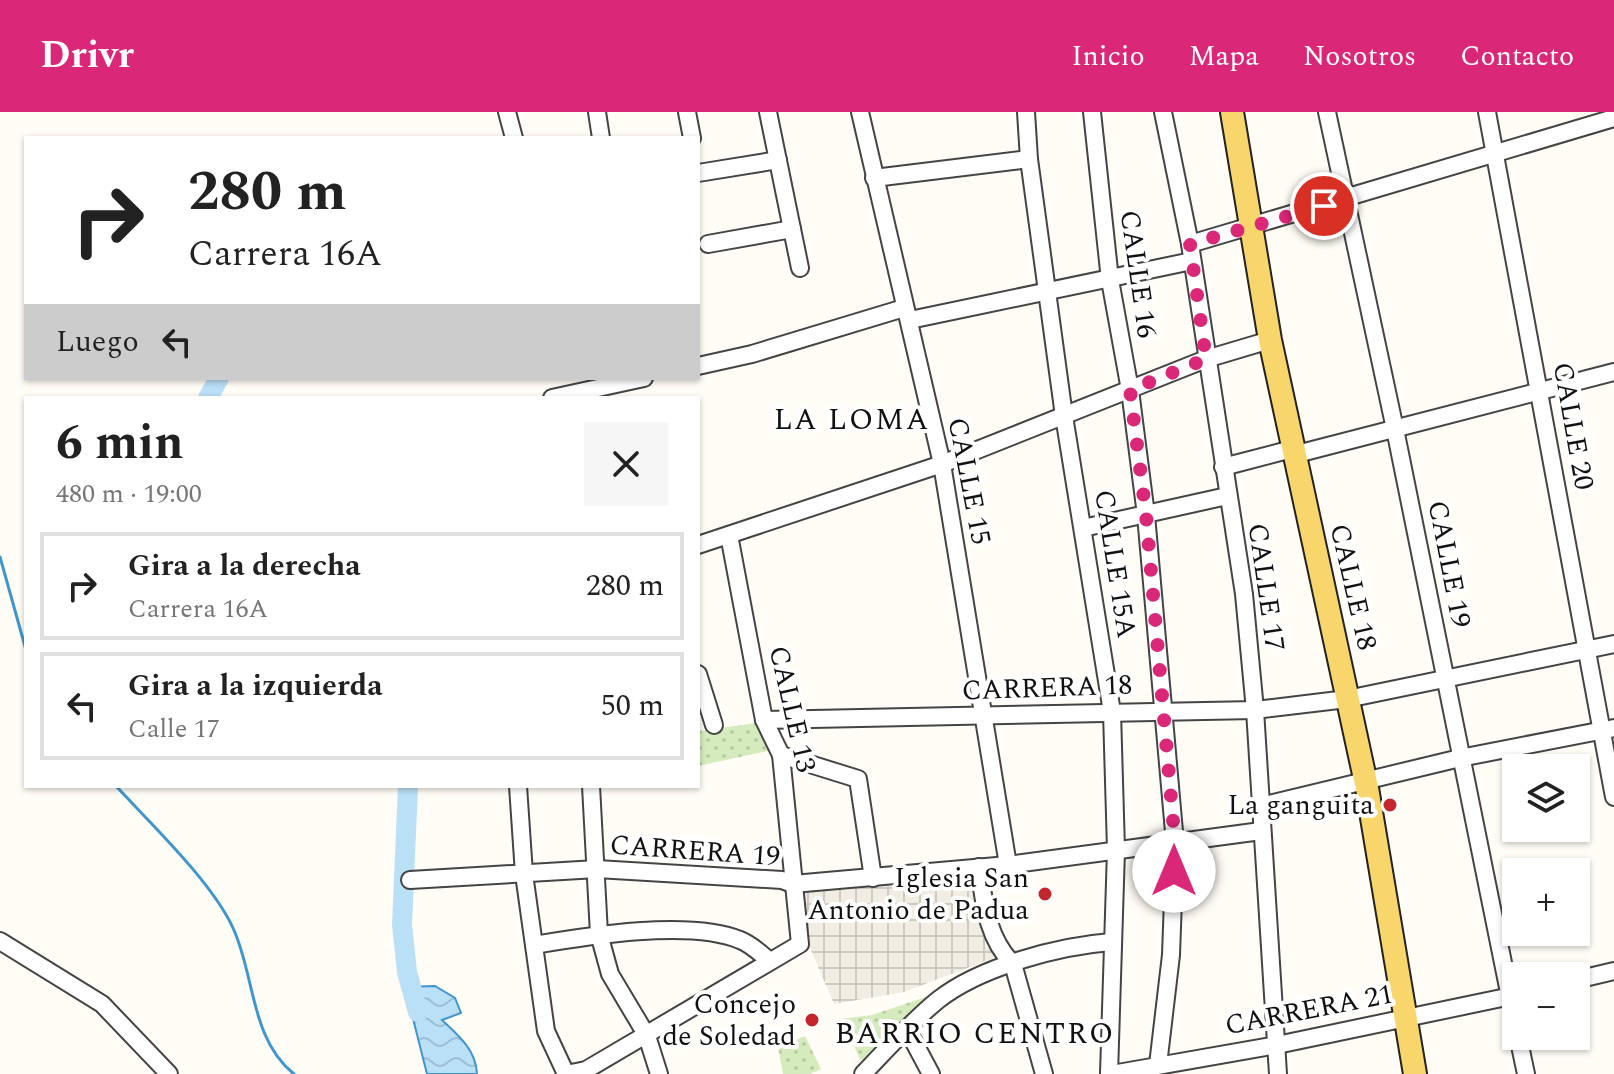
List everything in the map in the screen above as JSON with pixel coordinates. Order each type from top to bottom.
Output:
[{"type":"main road","name":"CALLE 18","points":[[1232,112],[1249,227],[1292,452],[1366,782],[1415,1074]]},
{"type":"street","points":[[507,112],[513,136]]},
{"type":"street","points":[[597,112],[601,136]]},
{"type":"street","points":[[687,112],[692,136]]},
{"type":"street","points":[[768,112],[800,268]]},
{"type":"street","name":"CALLE 15","points":[[860,112],[942,464],[1008,865]]},
{"type":"street","name":"CALLE 15A","points":[[1026,112],[1029,159],[1064,416],[1112,712],[1116,850],[1111,942],[1111,1074]]},
{"type":"street","name":"CALLE 16","points":[[1092,112],[1110,280],[1130,390],[1146,515],[1175,843],[1171,955],[1152,1069]]},
{"type":"street","name":"CALLE 17","points":[[1163,112],[1191,253],[1244,594],[1255,710],[1278,1074]]},
{"type":"street","name":"CALLE 19","points":[[1327,112],[1395,429],[1460,758],[1506,962]]},
{"type":"street","name":"CALLE 20","points":[[1487,112],[1587,649],[1608,729],[1614,797]]},
{"type":"street","points":[[700,366],[907,314],[1047,293],[1110,280],[1191,253],[1249,227],[1614,118]]},
{"type":"street","points":[[874,178],[1029,159]]},
{"type":"street","points":[[700,172],[778,160]]},
{"type":"street","points":[[708,244],[792,229]]},
{"type":"street","points":[[700,544],[942,464],[1206,359],[1270,340]]},
{"type":"street","points":[[1223,467],[1395,429],[1614,372]]},
{"type":"street","points":[[565,396],[635,380]]},
{"type":"street","points":[[1083,528],[1227,496]]},
{"type":"street","name":"CALLE 13","points":[[729,535],[764,720],[781,755],[800,944],[770,961]]},
{"type":"street","name":"CARRERA 18","points":[[764,720],[1255,710],[1347,699],[1614,644]]},
{"type":"street","points":[[700,680],[714,725]]},
{"type":"street","points":[[1261,806],[1460,758],[1608,729]]},
{"type":"street","points":[[781,755],[858,779],[873,878]]},
{"type":"street","points":[[518,788],[524,874],[546,1031],[566,1074],[586,1072],[770,961],[742,940],[696,933],[599,934],[534,945]]},
{"type":"street","points":[[591,788],[599,934],[610,974],[647,1036],[659,1074]]},
{"type":"street","name":"CARRERA 19","points":[[410,880],[597,869],[782,880],[793,884],[1008,865],[1261,831]]},
{"type":"street","points":[[979,867],[993,936],[1013,964],[1044,1074]]},
{"type":"street","points":[[0,941],[102,1004],[169,1074]]},
{"type":"street","points":[[863,1074],[938,1000],[960,986],[1069,946],[1111,942]]},
{"type":"street","points":[[1590,977],[1614,971]]},
{"type":"street","name":"CARRERA 21","points":[[1111,1074],[1277,1045],[1502,997]]},
{"type":"street","points":[[907,1029],[931,1074]]},
{"type":"street","points":[[1521,1050],[1526,1074]]},
{"type":"green space","points":[[757,723],[772,750],[700,766],[700,731]]},
{"type":"green space","points":[[929,996],[931,1002],[861,1061],[841,1019],[872,1015]]},
{"type":"green space","points":[[805,1036],[821,1069],[810,1074],[783,1074],[778,1047]]},
{"type":"shaded area","points":[[971,877],[986,945],[996,957],[904,992],[834,1004],[807,941],[802,891]]},
{"type":"water","points":[[435,986],[455,998],[461,1013],[442,1020],[470,1051],[477,1074],[427,1074],[405,987]]},
{"type":"waterway","points":[[209,396],[218,380]]},
{"type":"waterway","points":[[0,557],[24,643]]},
{"type":"waterway","points":[[118,788],[180,854],[223,910],[240,946],[261,1025],[280,1060],[294,1074]]},
{"type":"waterway","points":[[408,788],[402,925],[407,972],[418,1012]]},
{"type":"place","name":"La ganguita","points":[[1390,805]]},
{"type":"place","name":"Iglesia San Antonio de Padua","points":[[1045,894]]},
{"type":"place","name":"Concejo de Soledad","points":[[812,1020]]},
{"type":"district","name":"LA LOMA","points":[[852,420]]},
{"type":"district","name":"BARRIO CENTRO","points":[[975,1034]]},
{"type":"route","points":[[1174,871],[1175,843],[1146,515],[1130,390],[1206,359],[1190,244],[1324,206]]}]
